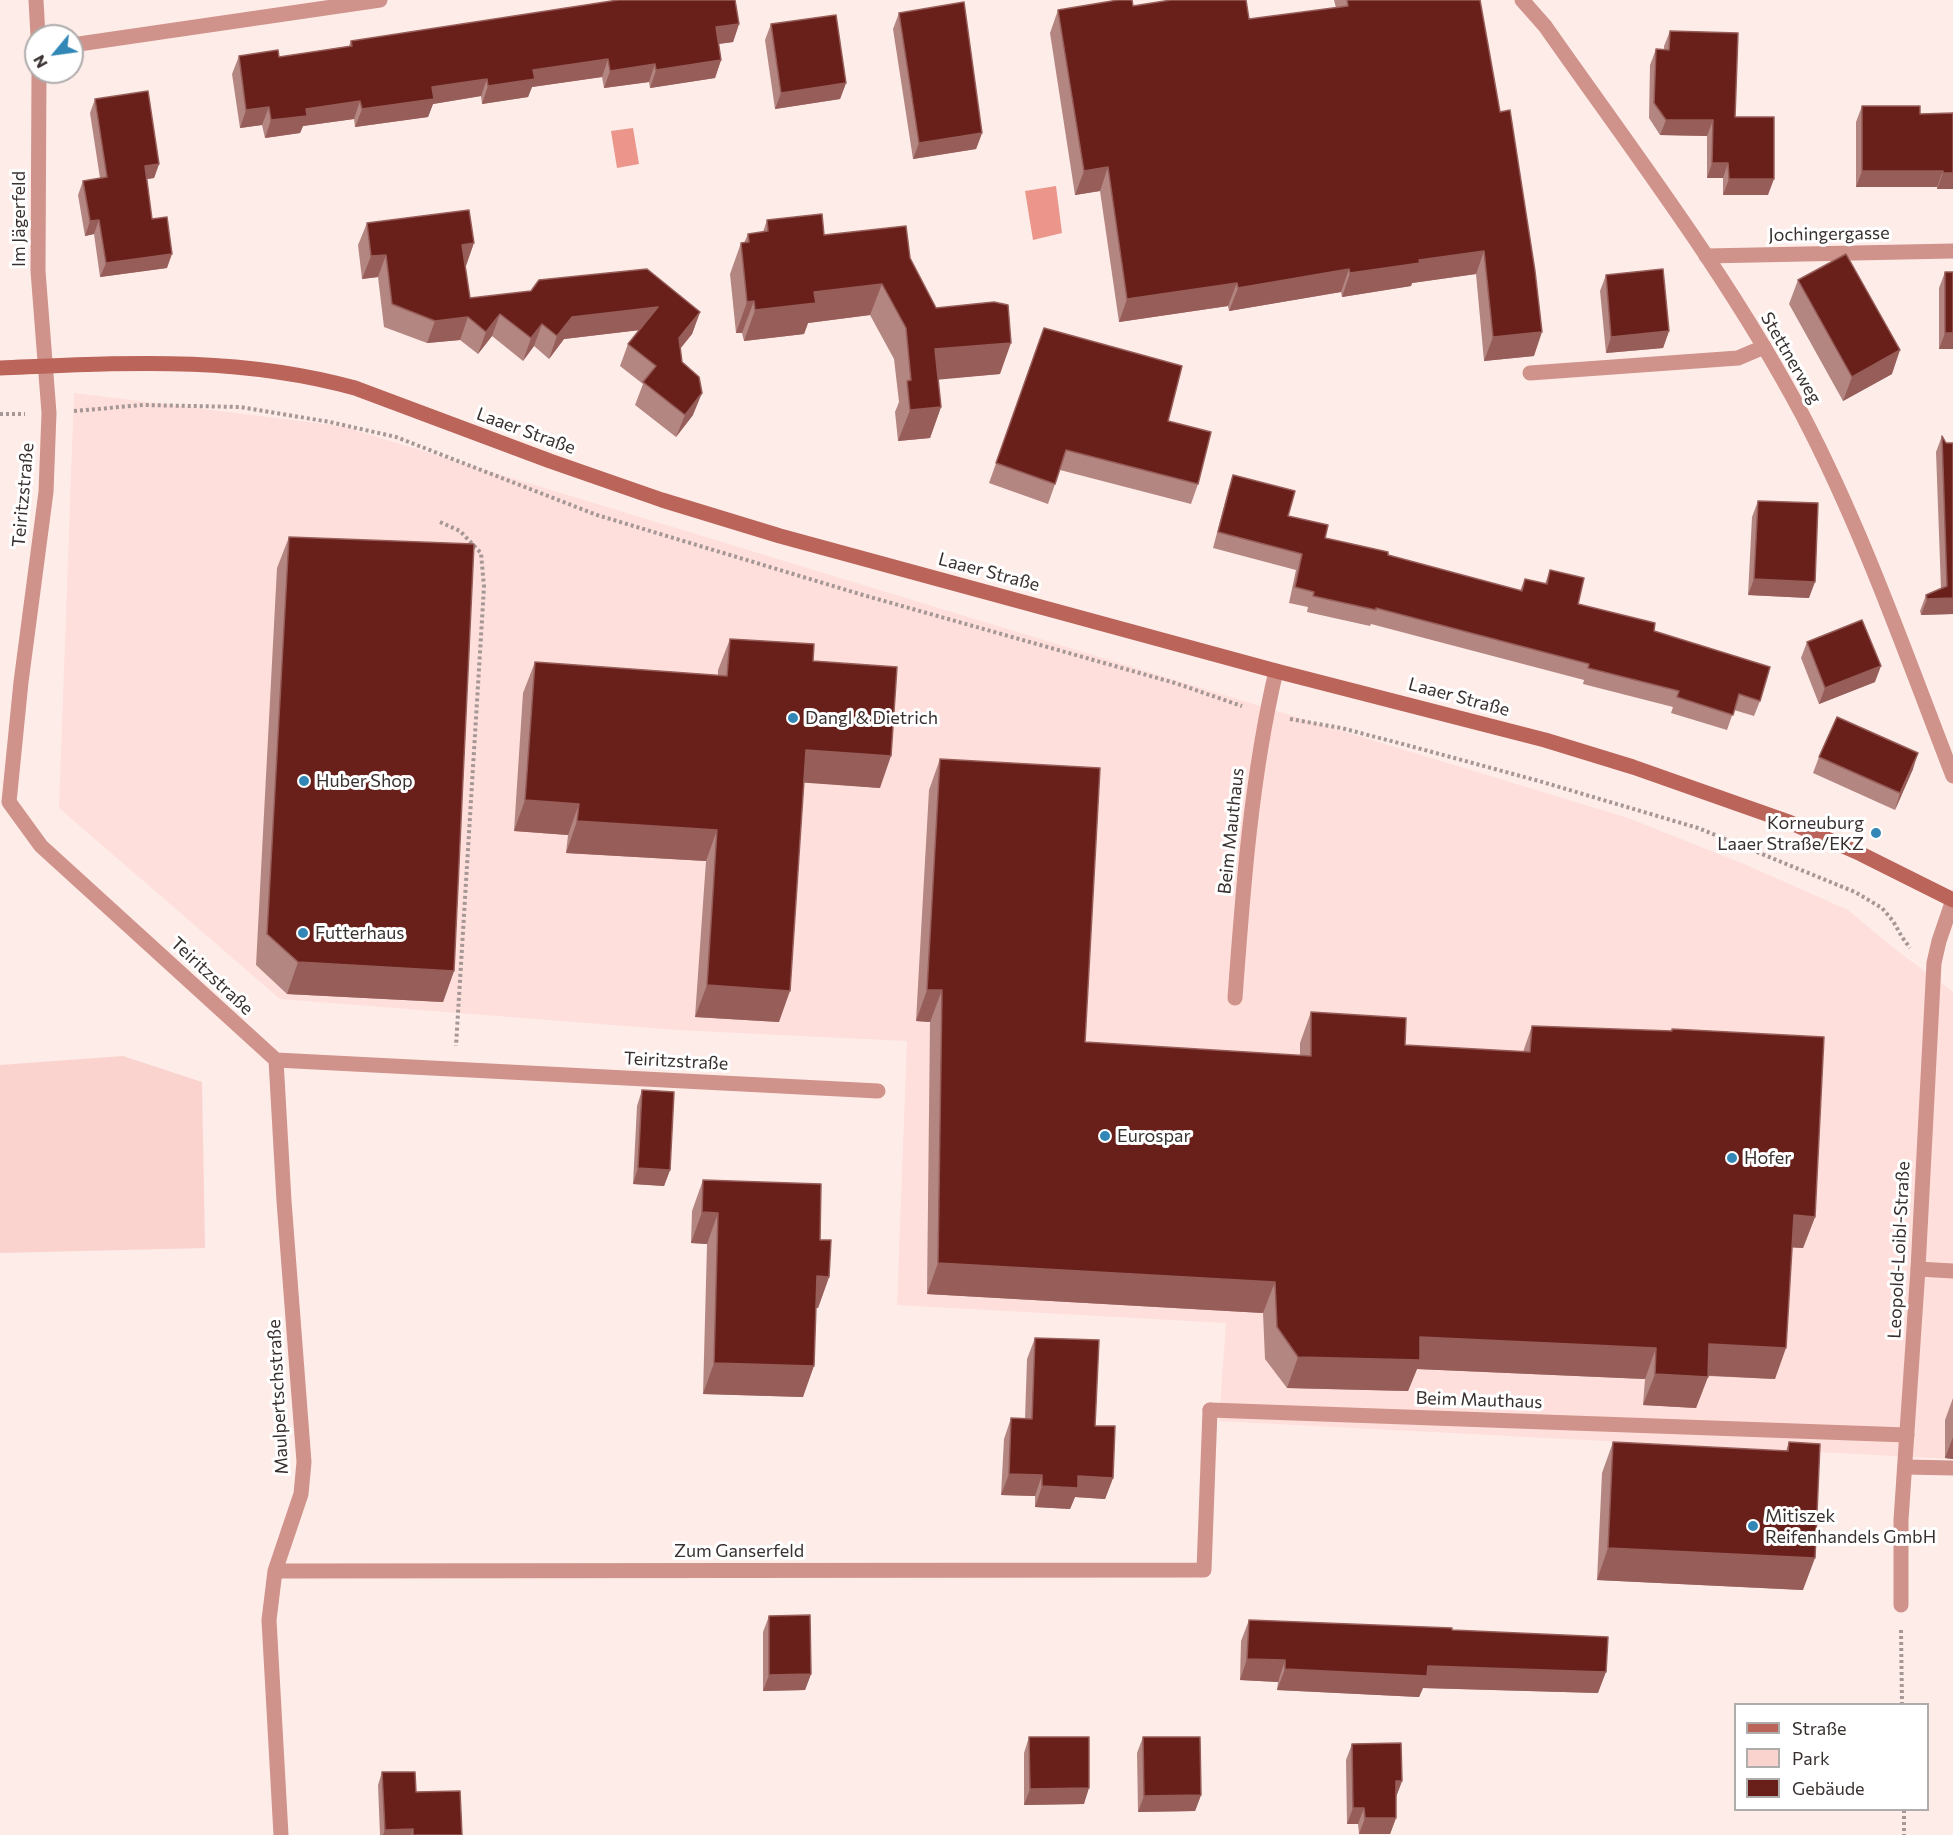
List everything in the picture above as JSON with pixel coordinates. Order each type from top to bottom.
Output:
[{"type":"street","points":[[36,0],[37,24]]},
{"type":"street","points":[[84,43],[380,0]]},
{"type":"street","name":"Stettnerweg","points":[[1522,0],[1545,26],[1706,256],[1764,347],[1803,417],[1860,535],[1953,777]]},
{"type":"street","name":"Im Jägerfeld","points":[[39,84],[38,271],[44,366]]},
{"type":"street","name":"Jochingergasse","points":[[1706,256],[1953,250]]},
{"type":"street","points":[[1530,373],[1738,358],[1764,347]]},
{"type":"street","name":"Laaer Straße","points":[[0,368],[150,362],[215,364],[324,380],[355,388],[573,469],[737,523],[1276,671],[1545,740],[1633,767],[1789,822],[1861,854],[1953,900]]},
{"type":"street","name":"Teiritzstraße","points":[[44,366],[49,413],[46,492],[21,681],[9,802],[41,846],[276,1060],[878,1091]]},
{"type":"street","name":"Beim Mauthaus","points":[[1235,998],[1255,781],[1276,671]]},
{"type":"street","name":"Leopold-Loibl-Straße","points":[[1901,1605],[1901,1520],[1918,1269],[1934,963],[1953,900]]},
{"type":"street","name":"Maulpertschstraße","points":[[276,1060],[304,1462],[301,1494],[275,1572],[269,1620],[281,1835]]},
{"type":"street","points":[[1918,1269],[1953,1271]]},
{"type":"street","name":"Beim Mauthaus","points":[[1204,1570],[1210,1410],[1907,1435]]},
{"type":"street","points":[[1905,1467],[1953,1468]]},
{"type":"street","name":"Zum Ganserfeld","points":[[275,1572],[1204,1570]]},
{"type":"path","points":[[0,414],[49,413],[143,405],[240,407],[330,422],[396,437],[597,514],[863,595],[1175,683],[1266,714],[1341,728],[1399,743],[1698,828],[1855,892],[1882,908],[1911,949],[1934,963]]},
{"type":"path","points":[[441,522],[460,531],[481,553],[484,587],[455,1069]]},
{"type":"path","points":[[1901,1605],[1902,1703]]},
{"type":"path","points":[[1904,1811],[1904,1835]]},
{"type":"shaded area","points":[[633,128],[639,164],[617,168],[611,131]]},
{"type":"shaded area","points":[[1056,186],[1062,233],[1033,240],[1025,191]]},
{"type":"shaded area","points":[[74,393],[341,426],[1628,818],[1744,864],[1848,910],[1896,950],[1953,992],[1953,1459],[1219,1421],[1226,1323],[897,1305],[907,1041],[677,1030],[280,999],[59,808]]},
{"type":"green space","points":[[123,1056],[202,1082],[205,1248],[0,1253],[0,1065]]},
{"type":"building","points":[[618,0],[735,0],[739,24],[716,27],[721,60],[656,70],[655,64],[610,71],[608,59],[533,70],[535,79],[488,86],[487,79],[432,87],[434,99],[362,109],[360,101],[306,109],[307,116],[271,120],[269,107],[246,110],[239,56],[278,50],[279,57],[352,46],[351,41]]},
{"type":"building","points":[[1118,0],[1132,0],[1133,6],[1171,0],[1246,0],[1249,19],[1348,6],[1347,0],[1480,0],[1500,112],[1510,110],[1542,332],[1493,337],[1484,251],[1350,273],[1349,269],[1238,288],[1237,283],[1127,299],[1108,167],[1084,171],[1058,10]]},
{"type":"building","points":[[964,2],[982,133],[919,143],[899,13]]},
{"type":"building","points":[[836,15],[846,83],[781,93],[771,24]]},
{"type":"building","points":[[1670,31],[1738,33],[1735,117],[1774,117],[1774,179],[1729,179],[1728,163],[1712,163],[1713,120],[1666,120],[1654,103],[1656,49],[1669,50]]},
{"type":"building","points":[[148,91],[159,164],[145,166],[152,219],[167,217],[172,254],[106,263],[99,220],[90,221],[83,181],[107,177],[95,99]]},
{"type":"building","points":[[1862,106],[1920,106],[1920,114],[1953,113],[1953,173],[1862,171]]},
{"type":"building","points":[[469,210],[474,243],[462,245],[470,298],[531,291],[539,280],[647,269],[700,312],[679,338],[682,362],[699,377],[702,393],[685,415],[643,382],[656,366],[628,344],[658,307],[572,317],[557,336],[542,324],[531,338],[500,314],[486,332],[468,317],[435,321],[392,304],[386,255],[371,256],[367,223]]},
{"type":"building","points":[[822,214],[824,235],[906,226],[910,258],[936,308],[994,302],[1008,305],[1011,343],[935,349],[941,407],[910,410],[907,381],[911,380],[906,328],[882,284],[814,292],[816,303],[755,310],[754,301],[747,302],[741,243],[749,242],[748,234],[768,231],[767,220]]},
{"type":"building","points":[[1846,254],[1900,350],[1852,377],[1798,280]]},
{"type":"building","points":[[1663,269],[1669,331],[1611,337],[1606,275]]},
{"type":"building","points":[[1945,272],[1953,272],[1953,333],[1945,333]]},
{"type":"building","points":[[1044,328],[1182,366],[1168,421],[1211,432],[1198,484],[1066,450],[1055,484],[996,463]]},
{"type":"building","points":[[1942,436],[1946,443],[1953,443],[1953,598],[1927,599],[1926,595],[1947,586]]},
{"type":"building","points":[[1233,475],[1295,491],[1288,516],[1328,525],[1325,538],[1388,552],[1388,555],[1522,591],[1525,579],[1547,584],[1550,570],[1584,578],[1578,604],[1655,623],[1654,631],[1770,667],[1760,701],[1739,694],[1733,715],[1677,697],[1679,691],[1588,668],[1589,664],[1376,608],[1376,610],[1313,596],[1314,592],[1295,587],[1302,554],[1218,532]]},
{"type":"building","points":[[1758,501],[1818,503],[1815,582],[1754,579]]},
{"type":"building","points":[[289,537],[474,544],[454,971],[298,962],[267,934]]},
{"type":"building","points":[[1862,620],[1881,666],[1825,688],[1807,642]]},
{"type":"building","points":[[730,639],[814,644],[813,661],[897,667],[891,756],[806,750],[790,991],[707,985],[717,830],[577,821],[579,804],[525,800],[535,662],[727,676]]},
{"type":"building","points":[[1837,717],[1918,753],[1900,793],[1819,757]]},
{"type":"building","points":[[940,759],[1100,768],[1085,1042],[1311,1056],[1311,1012],[1406,1018],[1405,1045],[1530,1052],[1532,1026],[1672,1031],[1672,1029],[1824,1037],[1815,1217],[1794,1215],[1786,1348],[1709,1344],[1708,1377],[1655,1374],[1656,1348],[1420,1337],[1420,1360],[1298,1357],[1277,1327],[1275,1282],[938,1263],[942,990],[927,990]]},
{"type":"building","points":[[642,1090],[674,1092],[670,1170],[638,1168]]},
{"type":"building","points":[[703,1180],[821,1184],[820,1240],[831,1240],[829,1277],[817,1276],[814,1366],[714,1363],[718,1213],[702,1212]]},
{"type":"building","points":[[1035,1338],[1099,1340],[1095,1426],[1115,1426],[1113,1478],[1078,1476],[1078,1488],[1042,1486],[1042,1475],[1009,1474],[1011,1418],[1032,1419]]},
{"type":"building","points":[[1613,1442],[1788,1451],[1789,1442],[1820,1444],[1815,1558],[1608,1548]]},
{"type":"building","points":[[810,1615],[811,1674],[769,1675],[769,1616]]},
{"type":"building","points":[[1249,1620],[1608,1637],[1606,1672],[1428,1666],[1427,1676],[1285,1669],[1285,1660],[1247,1659]]},
{"type":"building","points":[[1029,1737],[1089,1737],[1089,1788],[1030,1789]]},
{"type":"building","points":[[1143,1737],[1200,1737],[1201,1795],[1144,1796]]},
{"type":"building","points":[[1401,1743],[1402,1781],[1396,1781],[1396,1818],[1365,1818],[1364,1808],[1353,1808],[1352,1744]]},
{"type":"building","points":[[382,1772],[415,1772],[416,1792],[460,1791],[462,1835],[413,1835],[413,1829],[385,1830]]},
{"type":"place","name":"Dangl & Dietrich","points":[[793,718]]},
{"type":"place","name":"Huber Shop","points":[[304,781]]},
{"type":"place","name":"Korneuburg Laaer Straße/EKZ","points":[[1876,833]]},
{"type":"place","name":"Futterhaus","points":[[303,933]]},
{"type":"place","name":"Eurospar","points":[[1105,1136]]},
{"type":"place","name":"Hofer","points":[[1732,1158]]},
{"type":"place","name":"Mitiszek Reifenhandels GmbH","points":[[1753,1526]]}]
